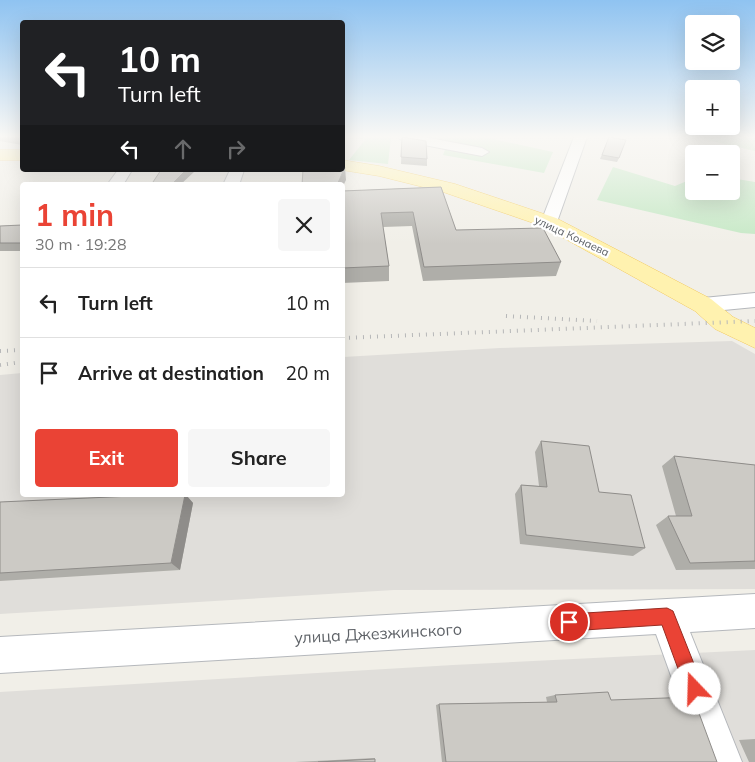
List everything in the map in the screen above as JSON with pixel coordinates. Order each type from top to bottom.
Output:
[{"type":"main road","name":"улица Конаева","points":[[385,173],[449,188],[549,222],[702,305],[724,323],[755,339]]},
{"type":"street","points":[[549,222],[567,173]]},
{"type":"street","points":[[702,305],[755,300]]},
{"type":"street","name":"улица Джезжинского","points":[[0,654],[755,611]]},
{"type":"street","points":[[667,617],[722,762]]},
{"type":"shaded area","points":[[732,341],[755,354],[755,589],[394,590],[0,614],[0,375],[20,373],[20,497],[345,497],[345,357],[500,348]]},
{"type":"shaded area","points":[[755,650],[755,762],[0,762],[0,692],[453,665]]},
{"type":"green space","points":[[610,173],[631,173],[675,186],[685,182],[685,200],[740,200],[740,180],[755,182],[755,234],[741,233],[597,200]]},
{"type":"building","points":[[159,173],[183,173],[174,182],[153,182]]},
{"type":"building","points":[[303,173],[343,173],[338,182],[302,182]]},
{"type":"building","points":[[441,187],[456,230],[543,228],[561,262],[424,267],[413,212],[381,213],[389,266],[345,268],[345,191]]},
{"type":"building","points":[[20,225],[20,243],[0,243],[0,226]]},
{"type":"building","points":[[541,441],[589,446],[599,492],[631,495],[645,548],[526,535],[521,485],[547,487]]},
{"type":"building","points":[[674,456],[755,465],[755,561],[690,563],[668,516],[692,516]]},
{"type":"building","points":[[110,497],[185,497],[171,563],[0,573],[0,502]]},
{"type":"building","points":[[608,692],[611,700],[693,697],[717,762],[446,762],[439,704],[557,702],[555,695]]},
{"type":"building","points":[[375,759],[375,762],[318,762]]},
{"type":"railway","points":[[506,316],[597,321]]},
{"type":"railway","points":[[345,338],[755,321]]},
{"type":"railway","points":[[0,351],[20,350]]},
{"type":"railway","points":[[0,365],[20,362]]},
{"type":"route","points":[[569,622],[667,617],[695,689]]}]
